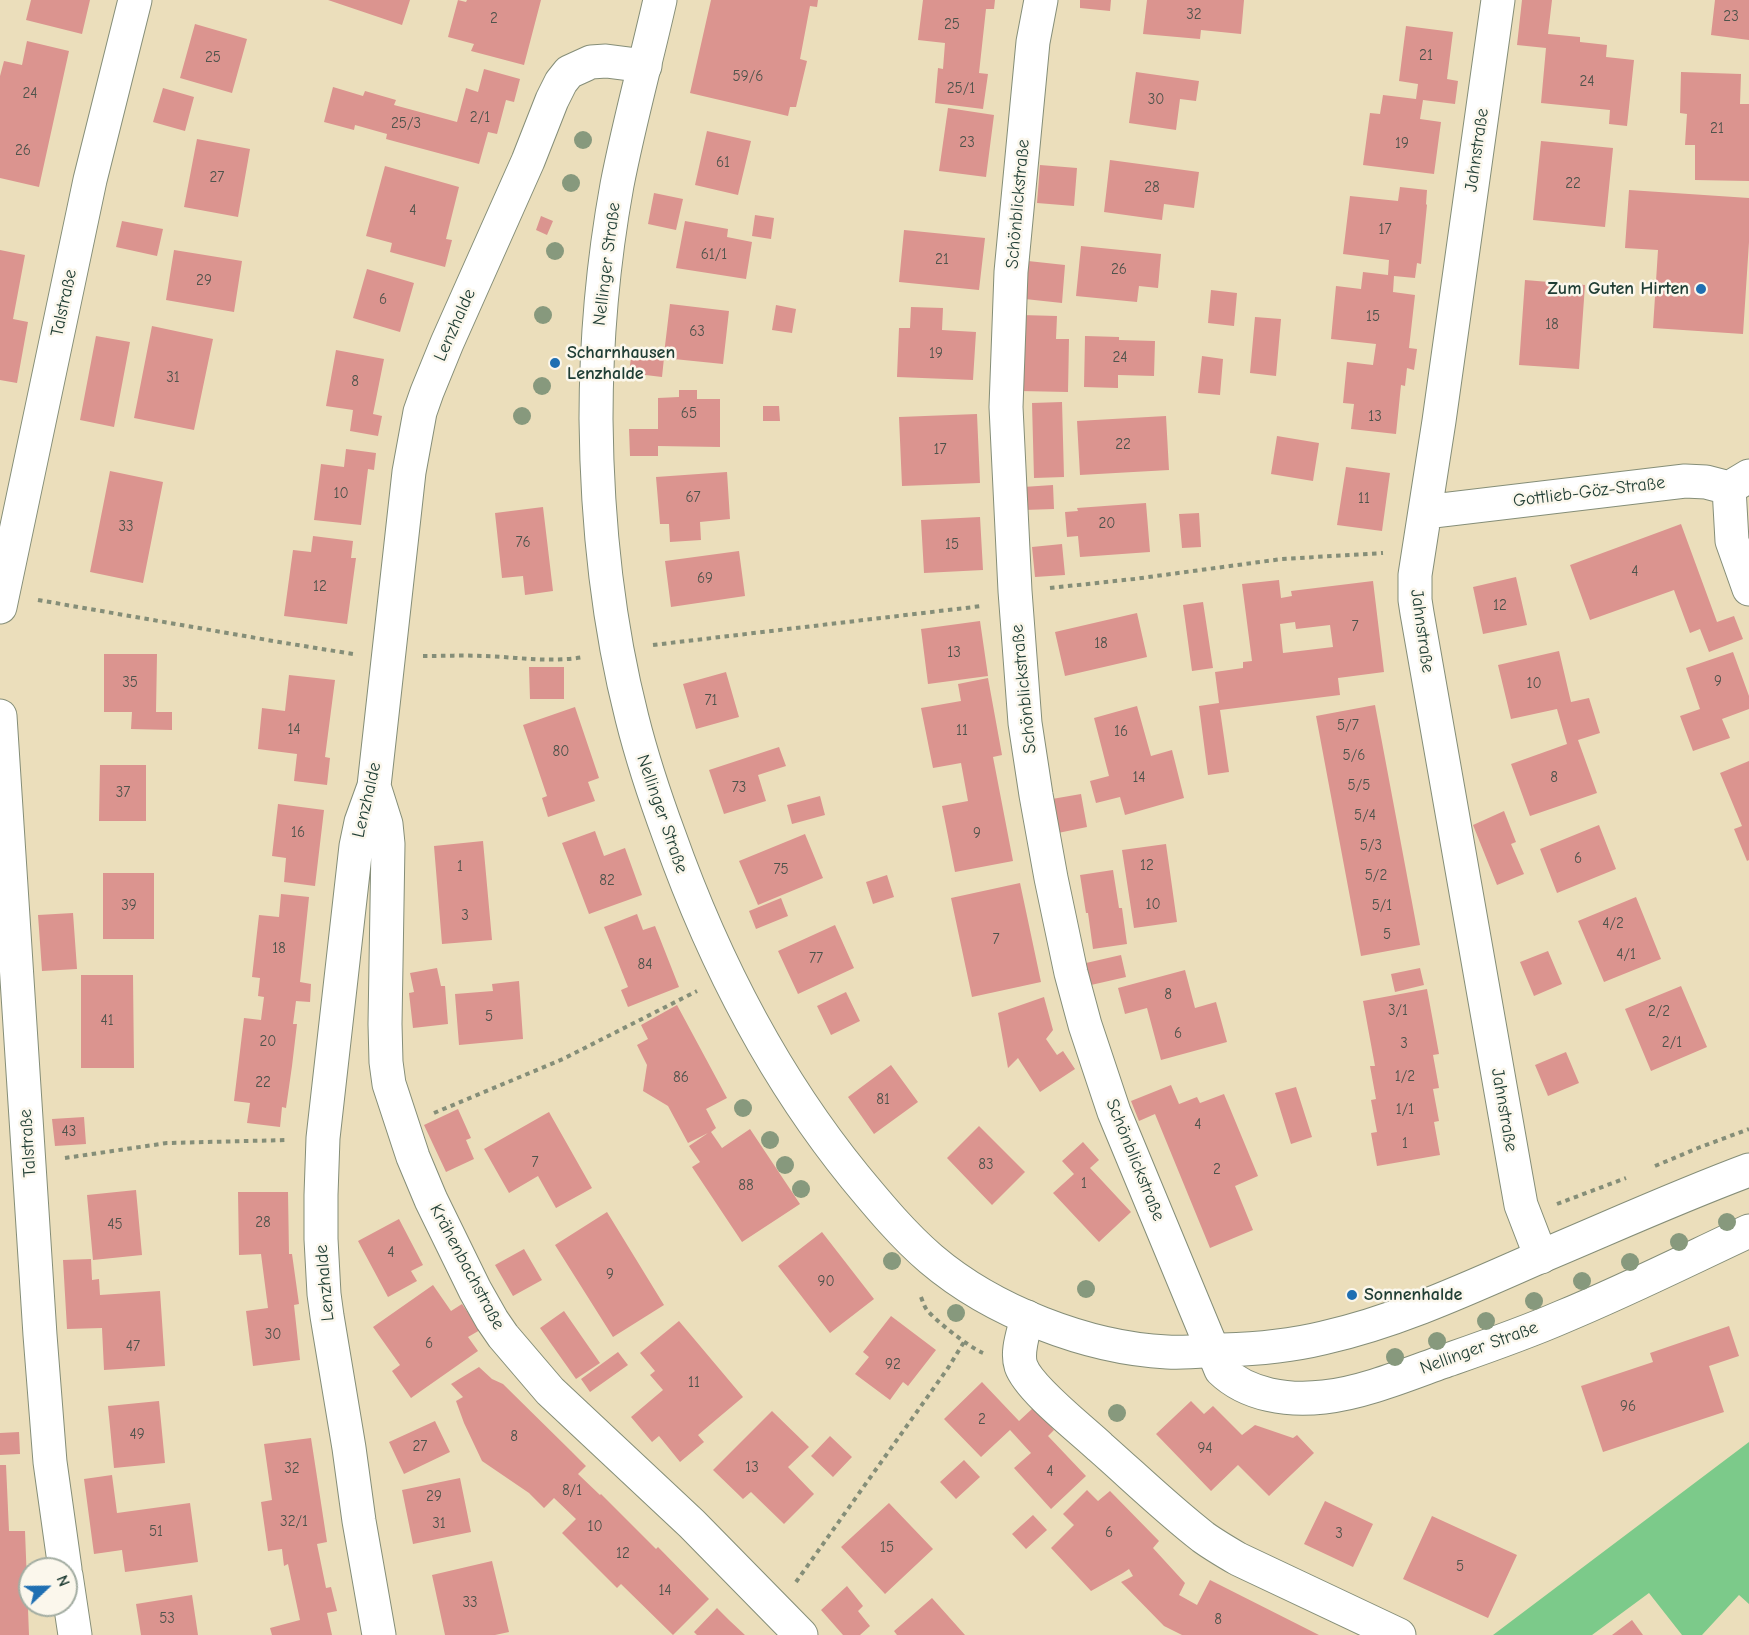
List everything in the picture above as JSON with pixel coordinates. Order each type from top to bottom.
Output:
[{"type":"street","name":"Talstraße","points":[[1,596],[90,180],[135,0]]},
{"type":"street","name":"Nellinger Straße","points":[[660,0],[618,180],[605,262],[598,333],[596,419],[599,500],[608,593],[629,708],[650,783],[682,873],[744,1011],[774,1064],[811,1120],[881,1208],[931,1259],[982,1295],[1005,1308],[1078,1335],[1131,1348],[1168,1353],[1280,1346],[1353,1330],[1463,1291],[1749,1170]]},
{"type":"street","name":"Schönblickstraße","points":[[1041,0],[1033,42],[1011,272],[1006,408],[1027,590],[1020,668],[1028,744],[1051,878],[1071,973],[1088,1035],[1114,1112],[1212,1351]]},
{"type":"street","name":"Jahnstraße","points":[[1498,0],[1414,575],[1416,606],[1516,1177],[1525,1215],[1540,1257]]},
{"type":"street","name":"Lenzhalde","points":[[379,1635],[326,1305],[322,1271],[321,1195],[326,1103],[356,846],[374,786],[409,472],[420,412],[435,370],[564,77],[584,64],[606,61],[645,66]]},
{"type":"street","name":"Gottlieb-Göz-Straße","points":[[1425,512],[1685,481],[1739,482]]},
{"type":"street","points":[[1739,482],[1732,541],[1749,589]]},
{"type":"street","name":"Talstraße","points":[[0,716],[44,1381],[52,1473],[63,1557]]},
{"type":"street","name":"Krähenbachstraße","points":[[374,786],[386,824],[388,844],[385,1024],[389,1084],[413,1157],[431,1200],[475,1290],[503,1336],[550,1391],[692,1524],[801,1635]]},
{"type":"street","name":"Nellinger Straße","points":[[1212,1351],[1226,1375],[1255,1390],[1283,1397],[1309,1398],[1336,1395],[1409,1374],[1560,1319],[1749,1231]]},
{"type":"street","points":[[1028,1317],[1019,1354],[1020,1364],[1027,1378],[1058,1409],[1191,1527],[1218,1548],[1238,1559],[1399,1635]]},
{"type":"street","points":[[72,1617],[75,1635]]},
{"type":"path","points":[[648,646],[998,605],[1027,590],[1134,579],[1282,559],[1418,552]]},
{"type":"path","points":[[1,596],[20,597],[368,656],[579,658]]},
{"type":"path","points":[[468,1098],[563,1059],[698,990]]},
{"type":"path","points":[[1651,1168],[1749,1129]]},
{"type":"path","points":[[62,1158],[167,1143],[293,1140]]},
{"type":"path","points":[[1525,1215],[1632,1175]]},
{"type":"path","points":[[801,1575],[942,1377],[964,1342]]},
{"type":"green space","points":[[1749,1442],[1749,1604],[1739,1595],[1702,1635],[1682,1635],[1649,1593],[1592,1635],[1493,1635]]},
{"type":"building","points":[[31,0],[90,0],[82,34],[26,20]]},
{"type":"building","points":[[328,0],[410,0],[402,25]]},
{"type":"building","points":[[458,0],[466,2],[467,0],[541,0],[524,65],[471,51],[474,44],[448,37]]},
{"type":"building","points":[[711,0],[818,0],[817,7],[810,6],[800,59],[807,61],[796,107],[790,107],[788,116],[690,93]]},
{"type":"building","points":[[923,0],[995,0],[994,9],[986,9],[979,73],[988,74],[983,109],[935,103],[938,68],[943,69],[945,43],[918,40]]},
{"type":"building","points":[[1080,0],[1111,0],[1110,11],[1080,8]]},
{"type":"building","points":[[1147,0],[1244,0],[1241,34],[1201,30],[1200,39],[1143,34]]},
{"type":"building","points":[[1522,0],[1552,0],[1548,34],[1580,37],[1580,42],[1607,45],[1606,57],[1634,60],[1627,126],[1609,124],[1610,110],[1541,103],[1546,48],[1517,45]]},
{"type":"building","points":[[1715,0],[1749,0],[1749,40],[1711,35]]},
{"type":"building","points":[[195,24],[247,39],[232,93],[180,78]]},
{"type":"building","points":[[1406,26],[1453,32],[1447,79],[1458,81],[1455,104],[1423,100],[1420,119],[1441,122],[1434,174],[1363,165],[1370,113],[1380,114],[1383,95],[1416,99],[1418,84],[1399,81]]},
{"type":"building","points":[[27,41],[69,51],[39,187],[0,178],[0,76],[4,61],[22,65]]},
{"type":"building","points":[[484,69],[520,79],[514,102],[506,100],[497,134],[488,132],[479,164],[386,139],[387,134],[355,125],[354,130],[324,122],[333,87],[363,96],[365,91],[396,100],[394,105],[457,122],[466,88],[478,92]]},
{"type":"building","points":[[1136,72],[1199,81],[1196,101],[1180,99],[1176,130],[1129,123]]},
{"type":"building","points":[[1681,72],[1741,74],[1740,104],[1749,104],[1749,181],[1695,180],[1695,145],[1685,145],[1687,114],[1680,113]]},
{"type":"building","points":[[163,88],[194,97],[185,131],[153,122]]},
{"type":"building","points":[[948,108],[994,115],[986,177],[939,171]]},
{"type":"building","points":[[707,131],[751,141],[738,195],[695,185]]},
{"type":"building","points":[[197,139],[250,149],[238,217],[184,207]]},
{"type":"building","points":[[1541,141],[1613,148],[1605,227],[1533,220]]},
{"type":"building","points":[[1110,160],[1199,172],[1194,208],[1164,204],[1162,220],[1104,212]]},
{"type":"building","points":[[1040,165],[1077,168],[1074,206],[1037,203]]},
{"type":"building","points":[[385,166],[459,187],[446,239],[452,240],[445,267],[390,252],[392,243],[366,236]]},
{"type":"building","points":[[1400,187],[1427,190],[1427,205],[1421,264],[1417,263],[1415,278],[1394,276],[1393,292],[1415,295],[1409,348],[1417,349],[1414,370],[1407,368],[1405,386],[1401,385],[1396,434],[1351,429],[1354,404],[1343,403],[1347,362],[1373,365],[1376,344],[1331,339],[1336,286],[1361,289],[1363,272],[1388,275],[1389,260],[1343,254],[1350,196],[1398,201]]},
{"type":"building","name":"Zum Guten Hirten","points":[[1629,190],[1749,198],[1749,242],[1743,334],[1653,328],[1658,250],[1625,248]]},
{"type":"building","points":[[654,193],[683,199],[676,230],[648,224]]},
{"type":"building","points":[[755,215],[774,218],[771,239],[752,236]]},
{"type":"building","points":[[541,216],[553,221],[547,235],[536,230]]},
{"type":"building","points":[[122,221],[163,229],[157,256],[116,247]]},
{"type":"building","points":[[685,221],[728,229],[727,237],[752,242],[746,279],[676,268]]},
{"type":"building","points":[[904,230],[985,238],[979,290],[899,282]]},
{"type":"building","points":[[1081,246],[1161,254],[1158,288],[1139,286],[1137,302],[1076,296]]},
{"type":"building","points":[[0,250],[25,255],[13,319],[28,322],[17,383],[0,380]]},
{"type":"building","points":[[174,250],[242,261],[234,312],[166,300]]},
{"type":"building","points":[[1028,261],[1065,265],[1062,303],[1025,299]]},
{"type":"building","points":[[367,269],[414,283],[400,332],[353,318]]},
{"type":"building","points":[[1525,280],[1585,285],[1579,369],[1519,365]]},
{"type":"building","points":[[1211,290],[1237,293],[1234,326],[1208,323]]},
{"type":"building","points":[[670,304],[729,311],[723,364],[664,358],[662,377],[629,373],[632,350],[664,354]]},
{"type":"building","points":[[776,305],[796,309],[792,333],[772,330]]},
{"type":"building","points":[[911,307],[943,308],[942,330],[976,332],[973,380],[897,377],[899,328],[910,328]]},
{"type":"building","points":[[1021,315],[1057,316],[1056,339],[1069,339],[1068,392],[1020,391]]},
{"type":"building","points":[[1255,317],[1281,319],[1276,376],[1250,373]]},
{"type":"building","points":[[152,326],[213,339],[194,430],[134,418]]},
{"type":"building","points":[[96,336],[130,342],[114,427],[80,420]]},
{"type":"building","points":[[1085,336],[1155,341],[1154,376],[1118,375],[1118,388],[1084,387]]},
{"type":"building","points":[[336,350],[384,359],[373,414],[382,416],[378,436],[350,431],[353,410],[326,406]]},
{"type":"building","points":[[1202,356],[1223,359],[1220,395],[1198,393]]},
{"type":"building","points":[[679,390],[697,390],[697,399],[720,399],[720,447],[658,446],[658,456],[630,456],[629,429],[658,429],[658,398],[679,397]]},
{"type":"building","points":[[1062,402],[1064,477],[1034,478],[1032,403]]},
{"type":"building","points":[[763,406],[779,406],[780,421],[763,421]]},
{"type":"building","points":[[977,414],[980,483],[902,486],[899,417]]},
{"type":"building","points":[[1166,416],[1169,470],[1080,475],[1077,421]]},
{"type":"building","points":[[1277,436],[1319,443],[1313,481],[1271,474]]},
{"type":"building","points":[[346,449],[376,453],[374,470],[368,469],[361,525],[314,520],[321,464],[344,467]]},
{"type":"building","points":[[1346,467],[1390,473],[1382,531],[1337,525]]},
{"type":"building","points":[[110,471],[163,482],[143,583],[90,572]]},
{"type":"building","points":[[727,472],[730,519],[700,522],[701,540],[670,542],[669,524],[660,524],[656,477]]},
{"type":"building","points":[[1053,485],[1054,509],[1024,510],[1023,487]]},
{"type":"building","points":[[1146,503],[1150,552],[1080,557],[1078,536],[1067,537],[1065,512],[1078,511],[1077,508]]},
{"type":"building","points":[[543,507],[553,591],[525,595],[523,576],[502,578],[495,513]]},
{"type":"building","points":[[1199,513],[1201,547],[1182,548],[1179,514]]},
{"type":"building","points":[[980,517],[983,570],[924,573],[921,520]]},
{"type":"building","points":[[1681,524],[1717,622],[1734,616],[1743,639],[1709,652],[1700,629],[1690,633],[1674,590],[1590,620],[1570,565]]},
{"type":"building","points":[[313,536],[353,541],[351,558],[356,558],[347,624],[284,616],[293,550],[311,552]]},
{"type":"building","points":[[1062,544],[1065,575],[1035,577],[1032,547]]},
{"type":"building","points":[[739,551],[745,596],[671,607],[665,561]]},
{"type":"building","points":[[1516,577],[1527,625],[1483,634],[1473,587]]},
{"type":"building","points":[[1279,580],[1281,598],[1292,596],[1291,591],[1373,581],[1384,672],[1338,678],[1340,695],[1220,710],[1229,772],[1208,775],[1199,706],[1219,703],[1215,672],[1243,668],[1243,662],[1252,661],[1242,584]],"holes":[[[1295,622],[1296,629],[1330,625],[1333,647],[1283,653],[1280,624]]]},
{"type":"building","points":[[1203,602],[1213,668],[1192,671],[1183,605]]},
{"type":"building","points":[[1137,613],[1147,657],[1065,676],[1055,632]]},
{"type":"building","points":[[980,621],[988,676],[928,684],[921,629]]},
{"type":"building","points":[[1559,651],[1571,702],[1589,698],[1600,733],[1578,740],[1597,793],[1530,816],[1511,764],[1567,744],[1557,709],[1511,719],[1498,665]]},
{"type":"building","points":[[1733,652],[1749,696],[1749,709],[1722,719],[1730,738],[1693,751],[1680,716],[1700,709],[1686,668]]},
{"type":"building","points":[[104,654],[157,654],[156,712],[172,712],[172,730],[131,729],[132,712],[104,712]]},
{"type":"building","points":[[529,667],[564,667],[564,699],[530,699]]},
{"type":"building","points":[[726,672],[739,717],[696,729],[683,684]]},
{"type":"building","points":[[289,675],[335,680],[325,757],[330,758],[327,785],[294,781],[297,754],[258,749],[262,708],[285,711]]},
{"type":"building","points":[[988,678],[1002,755],[993,757],[1013,861],[955,872],[942,806],[968,801],[961,763],[933,768],[921,708],[961,701],[958,684]]},
{"type":"building","points":[[1375,705],[1420,945],[1361,956],[1316,716]]},
{"type":"building","points":[[1137,706],[1151,756],[1172,750],[1184,798],[1125,815],[1120,797],[1096,803],[1090,781],[1109,776],[1094,718]]},
{"type":"building","points":[[575,707],[599,778],[588,782],[595,801],[548,817],[542,798],[547,796],[523,725]]},
{"type":"building","points":[[779,747],[786,766],[758,775],[766,801],[724,814],[709,770]]},
{"type":"building","points":[[1749,761],[1749,860],[1747,861],[1734,829],[1742,826],[1720,773]]},
{"type":"building","points":[[100,765],[146,765],[146,821],[99,821]]},
{"type":"building","points":[[1081,794],[1087,827],[1058,833],[1052,799]]},
{"type":"building","points":[[820,796],[825,815],[792,824],[787,805]]},
{"type":"building","points":[[278,804],[324,810],[315,886],[284,882],[286,858],[272,856]]},
{"type":"building","points":[[1504,811],[1516,842],[1511,844],[1524,874],[1497,885],[1473,825]]},
{"type":"building","points":[[1599,825],[1616,869],[1557,893],[1540,849]]},
{"type":"building","points":[[595,831],[604,856],[625,848],[642,895],[589,914],[562,843]]},
{"type":"building","points":[[805,834],[823,878],[758,905],[739,861]]},
{"type":"building","points":[[483,841],[492,940],[442,944],[434,846]]},
{"type":"building","points":[[1166,844],[1177,922],[1134,928],[1122,850]]},
{"type":"building","points":[[1113,870],[1127,944],[1093,949],[1080,875]]},
{"type":"building","points":[[103,873],[154,873],[154,939],[103,939]]},
{"type":"building","points":[[887,875],[894,897],[873,904],[866,882]]},
{"type":"building","points":[[1020,883],[1041,982],[972,997],[951,898]]},
{"type":"building","points":[[281,894],[309,897],[300,982],[311,984],[310,1002],[296,1001],[293,1024],[297,1024],[292,1066],[286,1108],[282,1107],[280,1127],[247,1123],[250,1103],[234,1101],[244,1018],[261,1020],[264,997],[258,996],[260,978],[252,977],[259,915],[279,917]]},
{"type":"building","points":[[1636,897],[1661,959],[1604,982],[1578,921]]},
{"type":"building","points":[[781,898],[788,916],[756,929],[749,911]]},
{"type":"building","points":[[73,913],[77,969],[42,971],[38,915]]},
{"type":"building","points":[[637,914],[643,930],[655,926],[679,987],[628,1007],[621,990],[628,987],[604,927]]},
{"type":"building","points":[[835,925],[854,968],[798,994],[778,951]]},
{"type":"building","points":[[1548,951],[1562,984],[1534,996],[1520,962]]},
{"type":"building","points":[[1121,955],[1126,977],[1091,985],[1086,963]]},
{"type":"building","points":[[437,968],[441,986],[445,986],[448,1024],[413,1028],[409,993],[414,992],[410,973]]},
{"type":"building","points":[[1420,968],[1424,985],[1395,992],[1391,974]]},
{"type":"building","points":[[1185,970],[1195,1008],[1216,1002],[1227,1042],[1161,1060],[1147,1008],[1125,1014],[1118,988]]},
{"type":"building","points":[[81,975],[133,975],[134,1068],[81,1068]]},
{"type":"building","points":[[519,981],[523,1039],[459,1045],[455,994],[493,991],[492,984]]},
{"type":"building","points":[[1681,986],[1707,1047],[1651,1071],[1625,1009]]},
{"type":"building","points":[[1427,989],[1439,1054],[1433,1055],[1439,1088],[1433,1089],[1439,1121],[1434,1122],[1440,1155],[1377,1166],[1371,1133],[1377,1132],[1371,1100],[1376,1099],[1370,1066],[1375,1066],[1363,1001]]},
{"type":"building","points":[[846,992],[860,1021],[831,1035],[817,1006]]},
{"type":"building","points":[[1044,997],[1053,1030],[1046,1039],[1057,1055],[1063,1051],[1075,1069],[1040,1092],[1018,1058],[1008,1068],[998,1013]]},
{"type":"building","points":[[677,1005],[727,1098],[706,1109],[716,1128],[711,1132],[722,1148],[750,1129],[800,1204],[742,1242],[692,1167],[700,1162],[689,1146],[708,1133],[688,1143],[668,1106],[643,1091],[647,1065],[637,1045],[648,1039],[641,1025]]},
{"type":"building","points":[[1566,1052],[1579,1083],[1548,1096],[1535,1065]]},
{"type":"building","points":[[891,1065],[918,1102],[874,1134],[848,1097]]},
{"type":"building","points":[[1171,1085],[1179,1104],[1197,1097],[1200,1103],[1224,1094],[1258,1176],[1235,1186],[1253,1230],[1210,1248],[1155,1114],[1139,1121],[1131,1101]]},
{"type":"building","points":[[1296,1087],[1312,1137],[1291,1144],[1275,1093]]},
{"type":"building","points":[[458,1109],[471,1138],[466,1140],[474,1159],[446,1172],[424,1125]]},
{"type":"building","points":[[549,1112],[592,1188],[556,1208],[538,1176],[509,1193],[484,1149]]},
{"type":"building","points":[[84,1117],[86,1144],[55,1146],[52,1119]]},
{"type":"building","points":[[979,1126],[1025,1172],[992,1205],[947,1158]]},
{"type":"building","points":[[1083,1142],[1099,1160],[1090,1168],[1131,1212],[1099,1242],[1053,1193],[1074,1174],[1062,1161]]},
{"type":"building","points":[[136,1190],[142,1255],[93,1260],[87,1195]]},
{"type":"building","points":[[238,1192],[288,1192],[289,1254],[292,1254],[299,1304],[294,1305],[300,1360],[253,1366],[246,1311],[268,1308],[261,1254],[239,1255]]},
{"type":"building","points":[[607,1212],[664,1305],[613,1337],[555,1245]]},
{"type":"building","points":[[399,1219],[423,1265],[411,1271],[417,1281],[388,1297],[358,1241]]},
{"type":"building","points":[[822,1232],[874,1299],[830,1333],[778,1266]]},
{"type":"building","points":[[524,1249],[542,1280],[513,1296],[495,1265]]},
{"type":"building","points":[[91,1259],[92,1280],[99,1279],[100,1295],[160,1291],[165,1366],[104,1370],[102,1328],[67,1329],[63,1260]]},
{"type":"building","points":[[433,1285],[451,1311],[462,1304],[480,1330],[468,1337],[478,1351],[411,1398],[392,1371],[400,1365],[373,1327]]},
{"type":"building","points":[[564,1311],[600,1363],[576,1379],[540,1328]]},
{"type":"building","points":[[891,1316],[936,1350],[908,1386],[903,1382],[890,1400],[855,1374],[869,1357],[863,1352]]},
{"type":"building","points":[[679,1321],[743,1397],[698,1435],[704,1442],[680,1462],[659,1436],[652,1442],[631,1417],[663,1390],[650,1375],[655,1371],[640,1353]]},
{"type":"building","points":[[1729,1326],[1739,1356],[1709,1366],[1724,1412],[1603,1452],[1581,1386],[1653,1362],[1650,1353]]},
{"type":"building","points":[[618,1352],[628,1365],[590,1392],[581,1379]]},
{"type":"building","points":[[479,1367],[492,1379],[503,1384],[586,1466],[578,1474],[656,1549],[658,1547],[709,1599],[673,1635],[621,1584],[617,1588],[562,1533],[576,1519],[554,1498],[544,1508],[529,1493],[482,1461],[456,1401],[463,1397],[451,1384]]},
{"type":"building","points":[[982,1382],[1019,1421],[1033,1408],[1054,1430],[1048,1436],[1086,1476],[1051,1509],[1014,1468],[1031,1453],[1010,1430],[981,1457],[944,1419]]},
{"type":"building","points":[[159,1401],[165,1463],[114,1468],[108,1406]]},
{"type":"building","points":[[1191,1401],[1204,1414],[1213,1406],[1242,1435],[1255,1425],[1293,1438],[1297,1435],[1314,1453],[1269,1496],[1238,1465],[1211,1491],[1156,1434]]},
{"type":"building","points":[[772,1411],[809,1447],[788,1467],[814,1494],[784,1524],[751,1492],[743,1499],[713,1470]]},
{"type":"building","points":[[435,1421],[450,1452],[404,1474],[389,1442]]},
{"type":"building","points":[[19,1432],[20,1454],[0,1455],[0,1433]]},
{"type":"building","points":[[830,1436],[852,1457],[833,1477],[811,1456]]},
{"type":"building","points":[[311,1438],[327,1542],[317,1544],[326,1588],[331,1587],[337,1611],[327,1613],[332,1635],[272,1635],[270,1628],[300,1620],[288,1564],[284,1566],[282,1549],[268,1551],[261,1502],[272,1500],[264,1444]]},
{"type":"building","points":[[964,1460],[980,1477],[956,1499],[940,1482]]},
{"type":"building","points":[[0,1465],[6,1465],[9,1531],[25,1531],[26,1557],[18,1557],[18,1617],[28,1617],[29,1635],[0,1635]]},
{"type":"building","points":[[112,1475],[117,1513],[190,1503],[198,1562],[125,1572],[122,1550],[94,1554],[84,1479]]},
{"type":"building","points":[[460,1478],[471,1532],[413,1544],[402,1490]]},
{"type":"building","points":[[1087,1490],[1098,1501],[1110,1491],[1159,1541],[1153,1548],[1185,1583],[1179,1595],[1197,1605],[1210,1580],[1319,1635],[1182,1635],[1164,1626],[1121,1582],[1133,1576],[1129,1569],[1091,1591],[1051,1548],[1074,1525],[1063,1514]]},
{"type":"building","points":[[1325,1501],[1373,1524],[1353,1567],[1304,1544]]},
{"type":"building","points":[[889,1503],[933,1549],[885,1594],[841,1547]]},
{"type":"building","points":[[1033,1515],[1047,1530],[1026,1549],[1012,1534]]},
{"type":"building","points":[[1432,1516],[1517,1555],[1488,1618],[1403,1579]]},
{"type":"building","points":[[492,1561],[509,1632],[495,1635],[445,1635],[432,1575]]},
{"type":"building","points":[[847,1586],[863,1606],[858,1611],[870,1626],[860,1635],[843,1635],[821,1610]]},
{"type":"building","points":[[192,1595],[198,1635],[141,1635],[136,1604]]},
{"type":"building","points":[[932,1598],[965,1635],[897,1635],[894,1631]]},
{"type":"building","points":[[717,1608],[745,1635],[697,1635],[694,1632]]},
{"type":"building","points":[[1632,1620],[1643,1635],[1612,1635]]},
{"type":"place","name":"Zum Guten Hirten","points":[[1701,289]]},
{"type":"place","name":"Scharnhausen Lenzhalde","points":[[555,363]]},
{"type":"place","name":"Sonnenhalde","points":[[1352,1295]]}]
